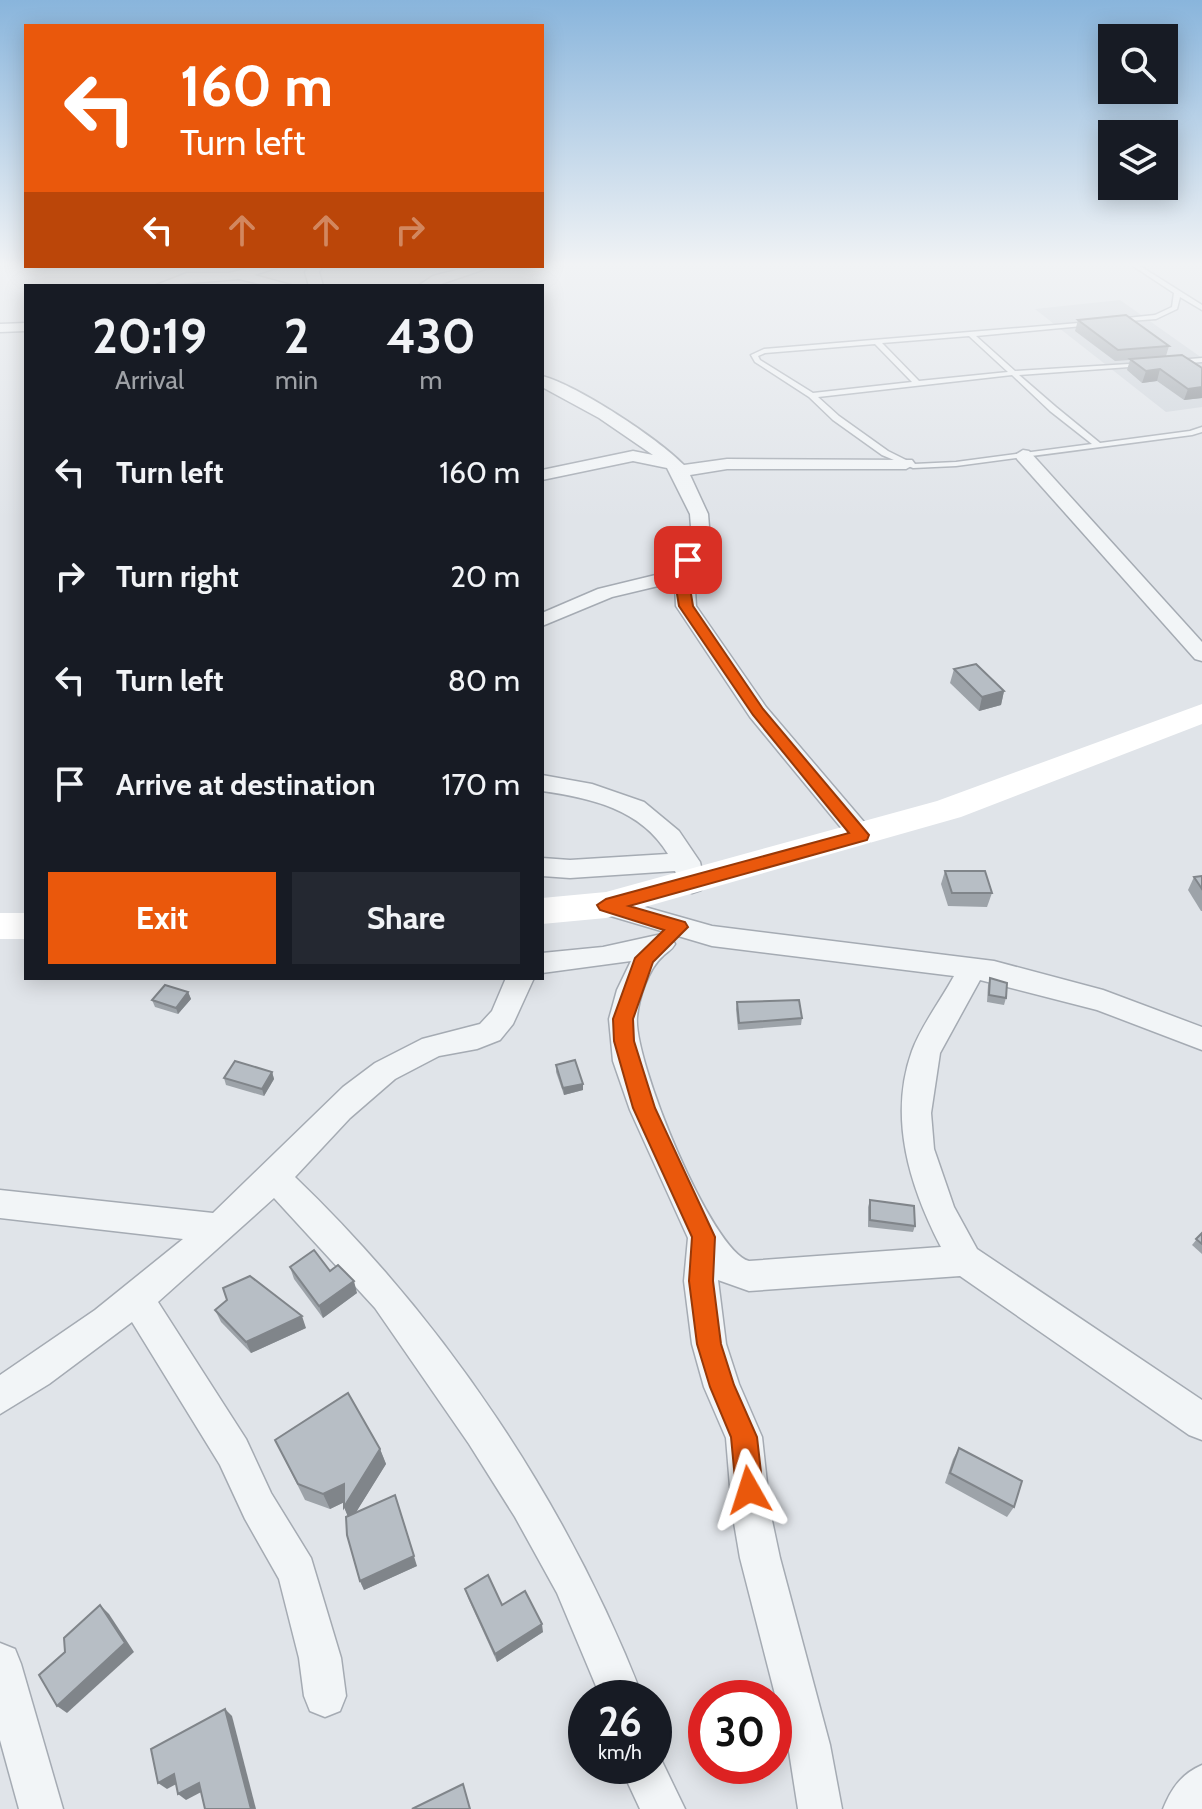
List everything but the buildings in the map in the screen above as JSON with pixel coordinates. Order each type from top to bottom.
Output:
[{"type":"main road","points":[[544,911],[606,905],[690,873],[861,835],[949,809],[1202,713]]},
{"type":"main road","points":[[0,926],[24,926]]},
{"type":"street","points":[[544,382],[605,415],[677,467],[699,514],[700,527],[684,574],[686,606],[758,712],[861,835]]},
{"type":"street","points":[[1023,455],[1202,655]]},
{"type":"street","points":[[544,475],[633,456],[677,467],[906,464]]},
{"type":"street","points":[[544,619],[605,593],[684,574]]},
{"type":"street","points":[[544,783],[607,793],[627,804],[662,827],[677,843],[690,873],[544,867]]},
{"type":"street","points":[[606,905],[667,936]]},
{"type":"street","points":[[667,936],[645,958],[623,1019],[624,1041],[644,1108],[704,1237],[728,1269],[749,1276],[965,1260]]},
{"type":"street","points":[[544,963],[603,957],[667,936],[712,936],[994,971],[1103,1001],[1202,1039]]},
{"type":"street","points":[[972,969],[926,1052],[916,1113],[919,1149],[939,1211],[965,1260],[1202,1422]]},
{"type":"street","points":[[0,1396],[49,1365],[136,1300],[220,1228],[328,1120],[387,1069],[439,1045],[488,1034],[498,1026],[519,980]]},
{"type":"street","points":[[274,1177],[350,1252],[404,1316],[493,1446],[557,1549],[602,1641],[616,1680]]},
{"type":"street","points":[[0,1204],[220,1228]]},
{"type":"street","points":[[704,1237],[701,1281],[709,1344],[722,1387],[744,1437],[751,1511],[760,1558],[809,1745],[820,1809]]},
{"type":"street","points":[[136,1300],[160,1332],[233,1452],[258,1506],[297,1572],[320,1658],[325,1696]]},
{"type":"street","points":[[0,1664],[41,1809]]},
{"type":"street","points":[[651,1784],[663,1809]]},
{"type":"street","points":[[1185,1809],[1202,1787]]},
{"type":"lane","points":[[770,350],[754,355],[757,361],[812,395],[836,418],[906,464],[924,467],[1192,433],[1202,429]]},
{"type":"lane","points":[[885,350],[918,384]]},
{"type":"lane","points":[[989,350],[1097,444]]},
{"type":"lane","points":[[1169,353],[1180,361]]},
{"type":"lane","points":[[1165,362],[1202,360]]},
{"type":"lane","points":[[812,395],[1014,373],[1149,364]]},
{"type":"shaded area","points":[[1088,350],[1191,350],[1202,358],[1202,407],[1166,412]]},
{"type":"route","points":[[688,560],[683,588],[686,606],[758,712],[861,835],[692,884],[606,905],[678,927],[669,939],[655,946],[645,958],[623,1019],[624,1041],[644,1108],[704,1237],[701,1281],[709,1344],[722,1387],[739,1419],[744,1437],[749,1490]]}]
